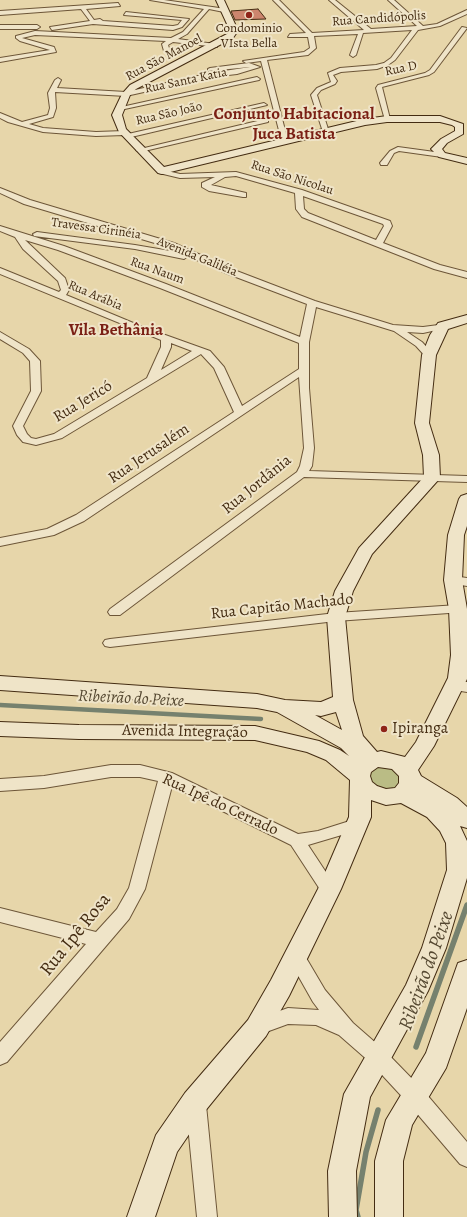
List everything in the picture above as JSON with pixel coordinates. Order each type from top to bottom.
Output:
[{"type":"street","points":[[153,0],[224,10],[220,0]]},
{"type":"street","points":[[210,70],[237,62],[264,60],[309,52],[312,48],[311,35],[276,0]]},
{"type":"street","points":[[332,0],[369,31]]},
{"type":"street","points":[[326,132],[314,95],[319,89],[333,83],[334,81],[330,74],[340,70],[377,67],[386,64],[393,59],[420,28],[391,0]]},
{"type":"street","points":[[0,13],[120,4],[126,14]]},
{"type":"street","points":[[82,8],[93,22],[176,28],[180,26],[185,19],[126,14],[119,16]]},
{"type":"street","points":[[167,51],[165,44],[185,33],[207,8]]},
{"type":"street","name":"Rua São Manoel","points":[[118,111],[126,94],[141,82],[215,46],[230,36],[234,32],[224,10]]},
{"type":"street","name":"Rua Candidópolis","points":[[290,36],[420,28],[438,25],[467,12]]},
{"type":"street","points":[[460,16],[467,16]]},
{"type":"street","points":[[40,33],[43,30],[93,22],[113,17]]},
{"type":"street","points":[[438,25],[451,26]]},
{"type":"street","points":[[1,27],[57,27]]},
{"type":"street","name":"Rua D","points":[[387,119],[379,88],[380,86],[427,74],[432,71],[463,27]]},
{"type":"street","points":[[353,55],[361,35],[360,32]]},
{"type":"street","points":[[0,60],[54,51],[52,48],[22,40],[18,37],[40,33],[171,40],[215,46]]},
{"type":"street","points":[[264,60],[286,142]]},
{"type":"street","points":[[52,90],[126,94],[211,75],[237,72],[257,67],[249,66],[210,70],[141,82]]},
{"type":"street","name":"Rua Santa Katia","points":[[118,111],[257,78]]},
{"type":"street","points":[[21,124],[51,116],[53,108],[52,90],[58,80]]},
{"type":"street","name":"Rua Santa Katia","points":[[118,111],[191,100]]},
{"type":"street","name":"Rua São João","points":[[0,115],[10,121],[52,131],[96,134],[125,133],[261,103]]},
{"type":"street","points":[[118,111],[125,133],[162,171],[365,122],[387,119],[440,119],[448,120],[460,126],[460,132],[456,136],[438,146],[436,149],[442,155]]},
{"type":"street","points":[[140,150],[266,121]]},
{"type":"street","points":[[384,163],[392,152],[398,149],[467,160]]},
{"type":"street","name":"Rua São Nicolau","points":[[162,171],[180,176],[229,173],[243,175],[299,192],[387,223],[388,226],[378,244]]},
{"type":"street","points":[[229,173],[205,185],[212,189],[243,195]]},
{"type":"street","name":"Avenida Galiléia","points":[[0,190],[27,202],[171,245],[312,303],[392,328]]},
{"type":"street","points":[[299,192],[300,209],[305,215],[437,267],[467,275]]},
{"type":"street","name":"Travessa Cirinéia","points":[[2,229],[135,247],[207,261]]},
{"type":"street","name":"Rua Naum","points":[[2,229],[18,236],[61,248],[304,342]]},
{"type":"street","points":[[18,236],[26,247],[62,280],[65,290],[61,296]]},
{"type":"street","name":"Rua Arábia","points":[[0,270],[166,338],[201,350],[212,357],[220,367],[239,412]]},
{"type":"street","name":"Rua Jordânia","points":[[115,612],[301,474],[306,466],[309,448],[304,388],[304,342],[312,303]]},
{"type":"street","points":[[392,328],[423,330],[467,319]]},
{"type":"street","points":[[443,326],[437,335],[429,355],[422,423],[431,455],[432,478],[365,552],[344,591],[336,617],[343,700],[365,770],[364,787],[370,792],[401,785],[449,804],[467,820]]},
{"type":"street","points":[[392,328],[419,344],[429,355]]},
{"type":"street","name":"Rua Jericó","points":[[0,335],[26,351],[35,361],[36,391],[18,426],[22,435],[27,440],[46,441],[58,436],[201,350]]},
{"type":"street","points":[[152,379],[166,347],[166,338]]},
{"type":"street","name":"Rua Jerusalém","points":[[0,542],[50,532],[80,518],[130,487],[239,412],[305,369]]},
{"type":"street","points":[[301,474],[467,479]]},
{"type":"street","points":[[358,821],[401,785],[461,687],[458,678],[460,655],[458,609],[460,581],[456,535],[467,499]]},
{"type":"street","name":"Rua Capitão Machado","points":[[110,643],[336,617],[458,609]]},
{"type":"street","name":"Avenida Integração","points":[[0,684],[257,701],[282,706],[348,743],[365,770]]},
{"type":"street","points":[[282,706],[321,709],[332,706],[343,700]]},
{"type":"street","name":"Avenida Integração","points":[[0,729],[79,732],[255,733],[312,746],[365,770]]},
{"type":"street","points":[[343,1217],[342,1172],[357,1094],[416,991],[434,948],[458,870],[457,844],[449,826],[435,811],[416,800],[401,785],[391,760],[365,770]]},
{"type":"street","points":[[141,1217],[166,1145],[195,1102],[257,1028],[296,956],[329,889],[358,821],[365,770]]},
{"type":"street","name":"Rua Ipê do Cerrado","points":[[0,785],[44,782],[111,771],[140,771],[168,777],[297,841],[329,889]]},
{"type":"street","name":"Rua Ipê Rosa","points":[[0,1056],[123,914],[137,889],[168,777]]},
{"type":"street","name":"Rua Ipê do Cerrado","points":[[297,841],[318,837],[358,821]]},
{"type":"street","points":[[0,915],[101,941]]},
{"type":"street","points":[[296,956],[319,996],[346,1029],[378,1057],[415,1096],[467,1157]]},
{"type":"street","points":[[389,1217],[389,1161],[400,1120],[437,1059],[467,971]]},
{"type":"street","points":[[257,1028],[288,1016],[316,1017],[346,1029]]},
{"type":"street","points":[[195,1102],[207,1217]]},
{"type":"green space","points":[[394,763],[404,785],[389,792],[370,785],[369,766]]},
{"type":"building","name":"Condominio VIsta Bella","points":[[258,9],[266,19],[235,20],[231,11]]},
{"type":"waterway","name":"Ribeirão do Peixe","points":[[0,705],[261,719]]},
{"type":"waterway","name":"Ribeirão do Peixe","points":[[416,1047],[467,905]]},
{"type":"waterway","name":"Ribeirão do Peixe","points":[[358,1217],[356,1210],[366,1152],[378,1110]]},
{"type":"place","name":"Condominio VIsta Bella","points":[[249,15]]},
{"type":"place","name":"Ipiranga","points":[[384,729]]},
{"type":"district","name":"Conjunto Habitacional Juca Batista","points":[[294,125]]},
{"type":"district","name":"Vila Bethânia","points":[[116,331]]}]
